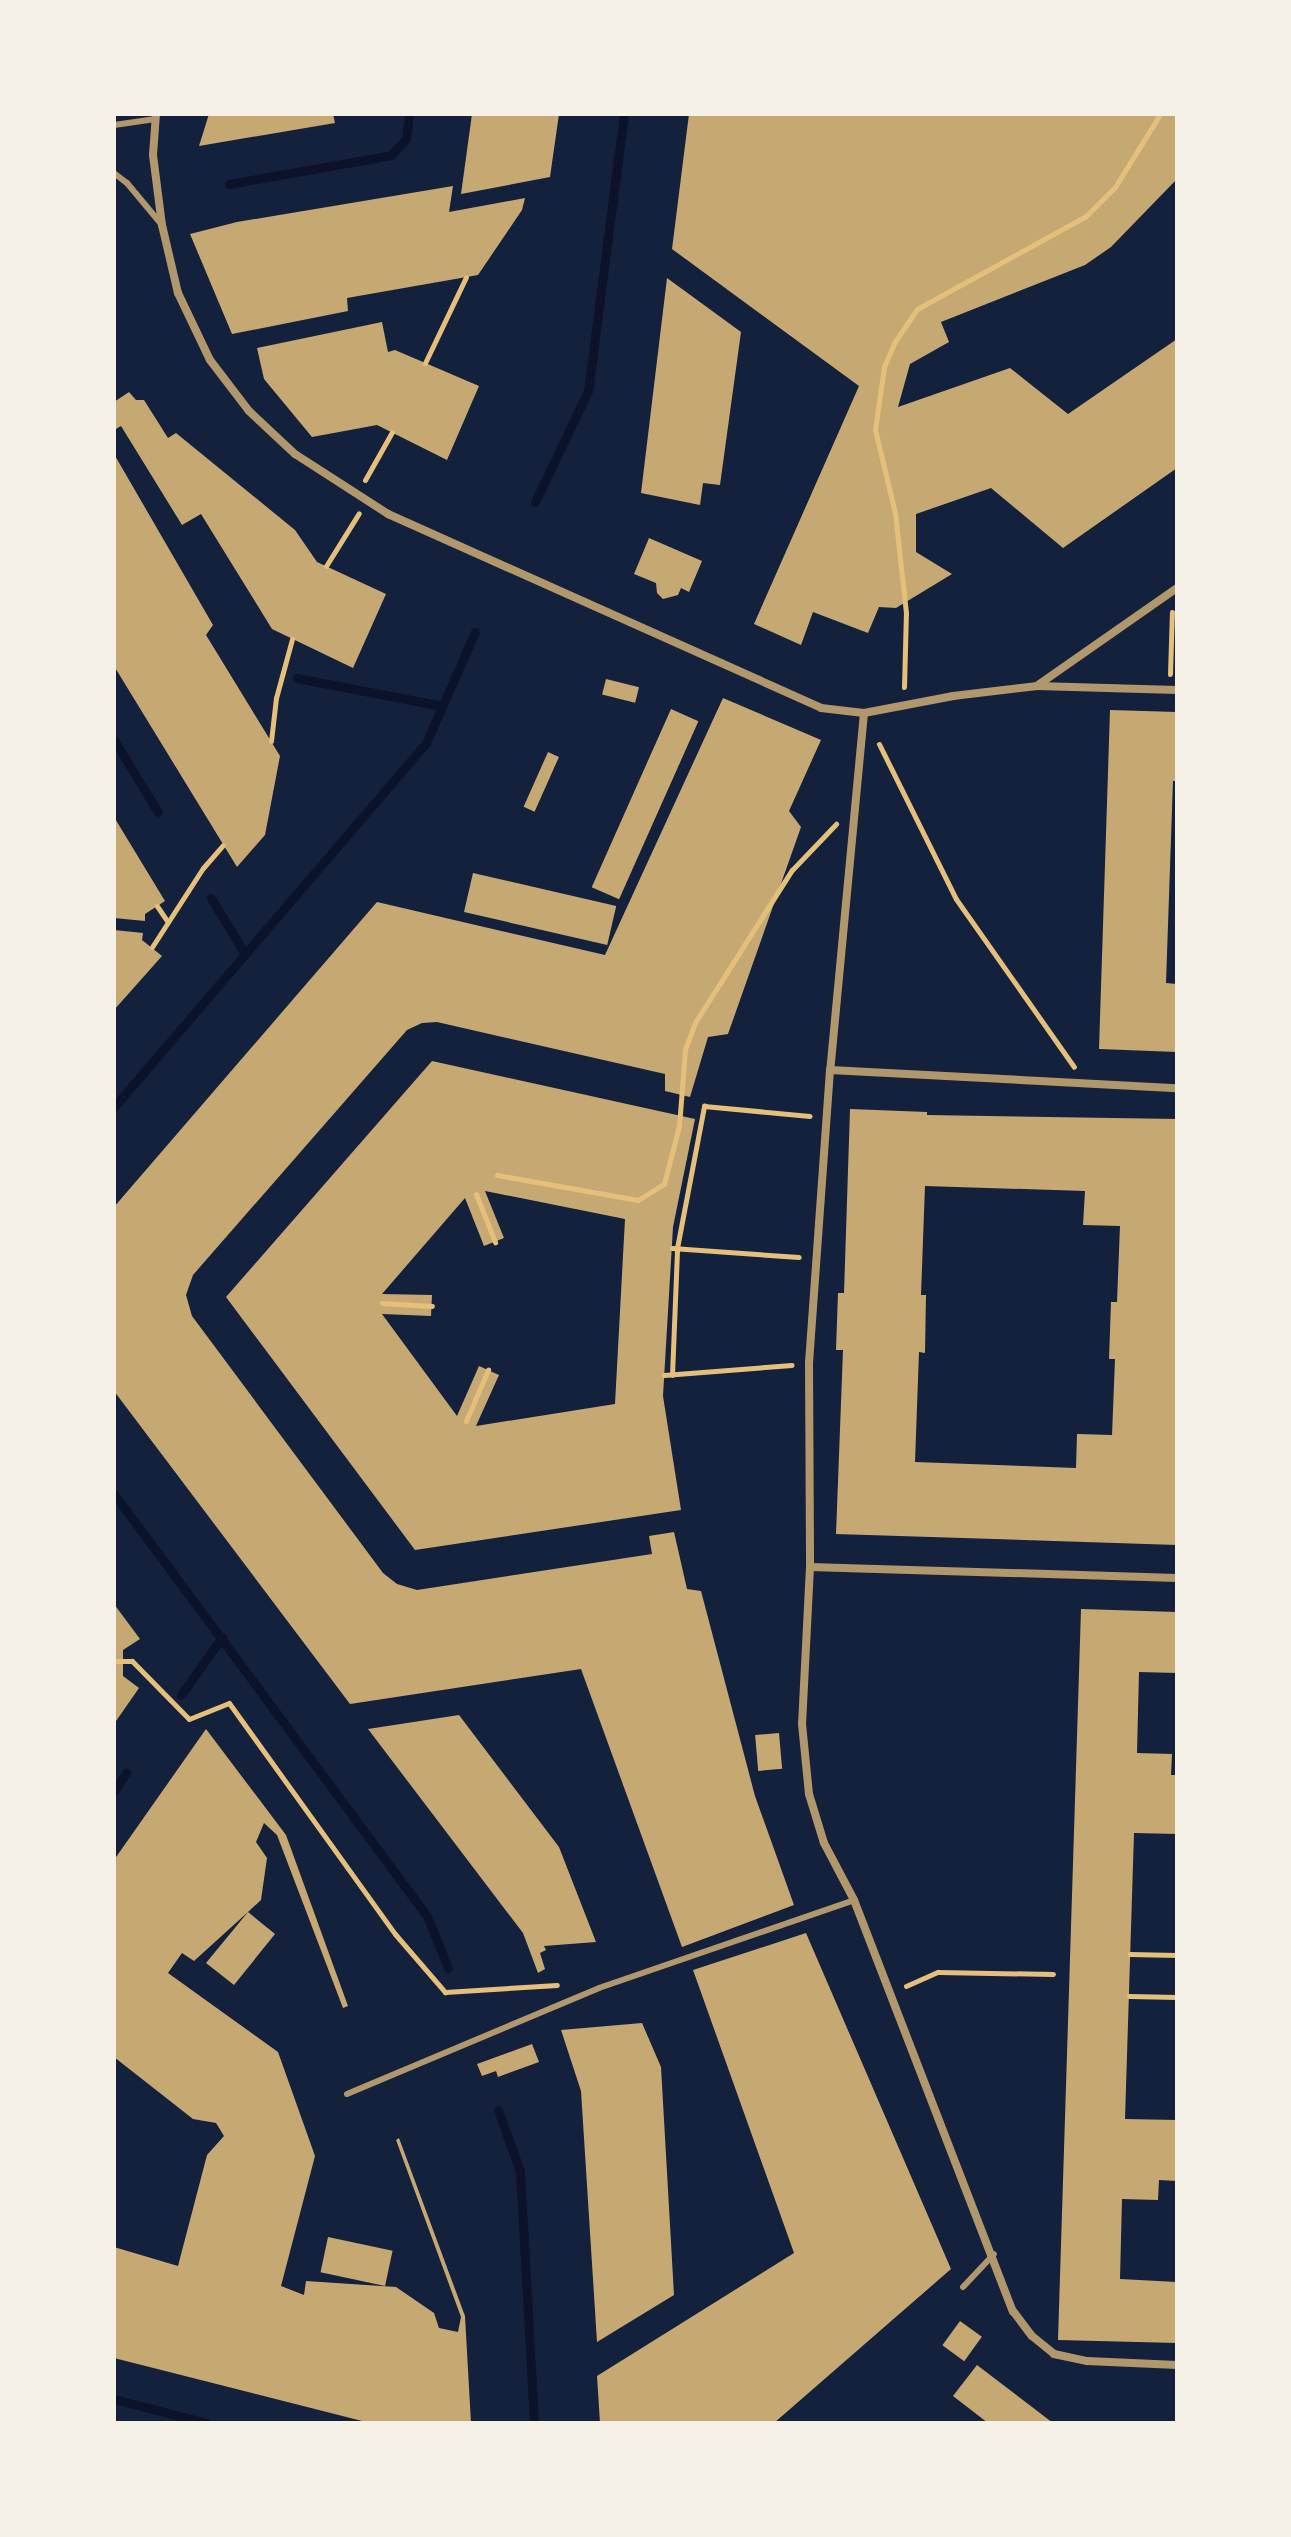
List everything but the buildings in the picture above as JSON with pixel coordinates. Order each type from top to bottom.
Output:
[{"type":"street","points":[[156,117],[153,155],[162,225],[178,293],[210,360],[249,411],[295,454],[388,514],[821,708],[864,713],[1037,686],[1173,690]]},
{"type":"street","points":[[1037,686],[1177,588]]},
{"type":"street","points":[[864,713],[830,1070],[809,1363],[810,1567],[802,1724],[809,1794],[824,1843],[854,1900],[994,2254],[1013,2311],[1032,2336],[1054,2354],[1087,2361],[1177,2365]]},
{"type":"street","points":[[830,1070],[1177,1088]]},
{"type":"street","points":[[810,1567],[1177,1578]]},
{"type":"lane","points":[[114,125],[156,117]]},
{"type":"lane","points":[[114,173],[127,183],[162,225]]},
{"type":"lane","points":[[347,2094],[599,1988],[854,1900]]},
{"type":"lane","points":[[963,2287],[994,2254]]},
{"type":"path","points":[[905,705],[906,613],[895,513],[875,430],[884,367],[894,343],[917,309],[1086,216],[1115,187],[1160,114]]},
{"type":"path","points":[[425,363],[466,277]]},
{"type":"path","points":[[358,495],[392,432]]},
{"type":"path","points":[[326,566],[367,501]]},
{"type":"path","points":[[1172,611],[1173,690]]},
{"type":"path","points":[[271,741],[276,698],[292,639]]},
{"type":"path","points":[[864,713],[956,899],[1086,1084]]},
{"type":"path","points":[[497,1175],[638,1200],[664,1184],[679,1126],[685,1049],[696,1021],[792,870],[856,804]]},
{"type":"path","points":[[152,947],[203,868],[223,845]]},
{"type":"path","points":[[157,906],[167,921]]},
{"type":"path","points":[[672,1375],[674,1248],[704,1106],[827,1117]]},
{"type":"path","points":[[476,1194],[495,1242]]},
{"type":"path","points":[[674,1248],[816,1258]]},
{"type":"path","points":[[382,1303],[432,1306]]},
{"type":"path","points":[[664,1375],[809,1363]]},
{"type":"path","points":[[466,1421],[488,1370]]},
{"type":"path","points":[[114,1661],[132,1661],[189,1719],[229,1703],[395,1934],[445,1992],[541,1984],[599,1988]]},
{"type":"path","points":[[1130,1954],[1177,1955]]},
{"type":"path","points":[[890,1993],[938,1972],[1053,1974]]},
{"type":"path","points":[[1129,1996],[1177,1997]]},
{"type":"waterway","points":[[229,184],[391,155],[406,139],[409,114]]},
{"type":"waterway","points":[[535,502],[588,391],[624,114]]},
{"type":"waterway","points":[[114,1107],[426,743],[475,632]]},
{"type":"waterway","points":[[297,678],[442,706]]},
{"type":"waterway","points":[[114,740],[158,812]]},
{"type":"waterway","points":[[211,898],[245,954]]},
{"type":"waterway","points":[[114,1494],[427,1916],[448,1968]]},
{"type":"waterway","points":[[181,1695],[222,1637]]},
{"type":"waterway","points":[[114,1791],[126,1773]]},
{"type":"waterway","points":[[498,2110],[520,2171],[534,2423]]},
{"type":"waterway","points":[[114,2399],[206,2423]]}]
